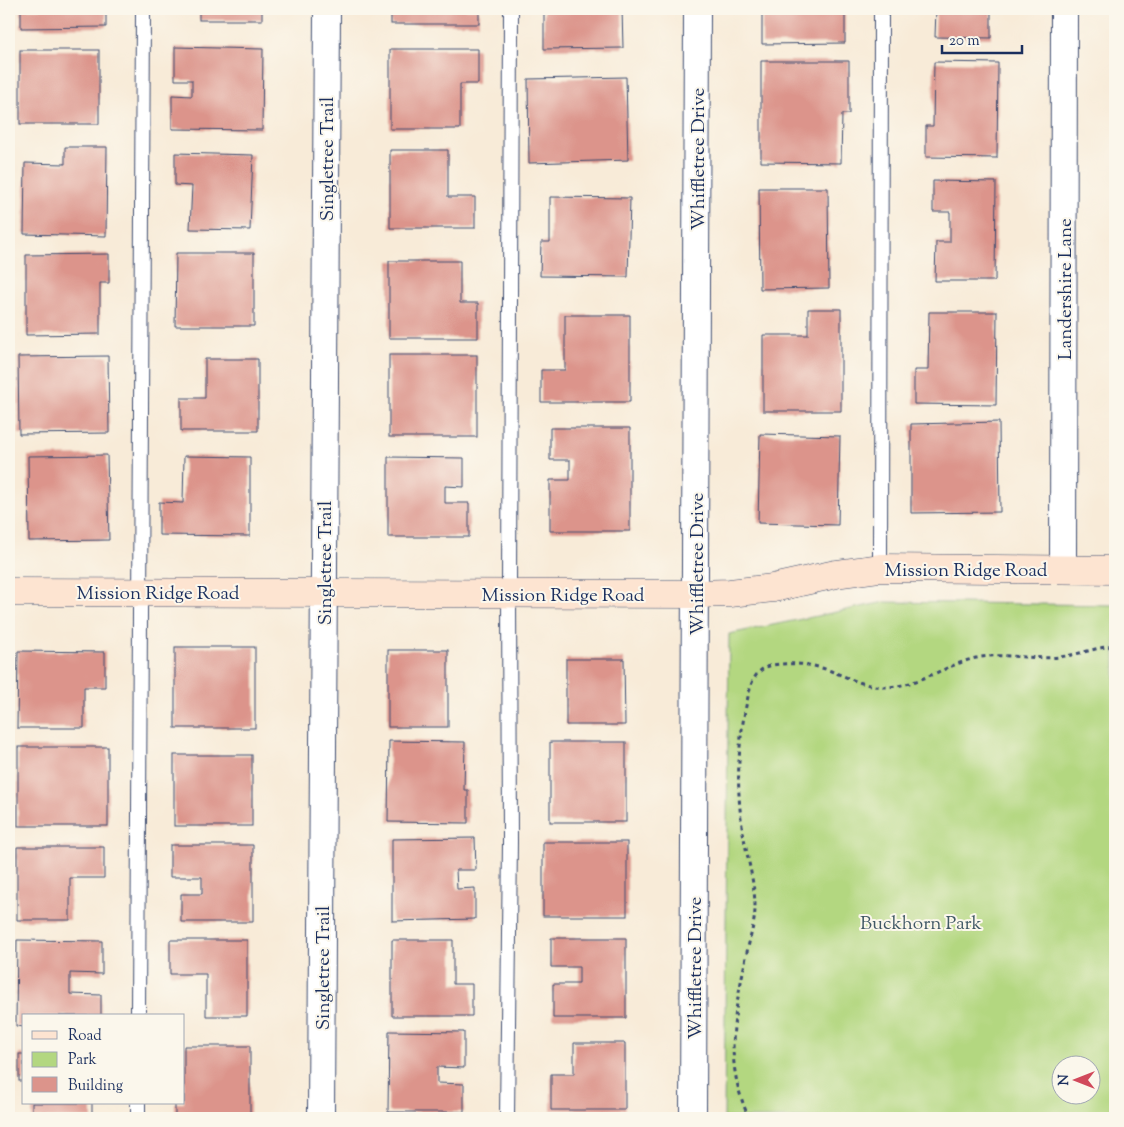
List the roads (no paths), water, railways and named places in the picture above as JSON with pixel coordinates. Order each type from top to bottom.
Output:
[{"type":"street","name":"Singletree Trail","points":[[321,1118],[327,9]]},
{"type":"street","name":"Whiffletree Drive","points":[[693,1118],[697,9]]},
{"type":"street","name":"Landershire Lane","points":[[1063,569],[1064,9]]},
{"type":"street","name":"Mission Ridge Road","points":[[9,592],[696,594],[730,593],[773,588],[836,574],[880,568],[1115,570]]},
{"type":"lane","points":[[138,1014],[143,9]]},
{"type":"lane","points":[[507,1118],[510,841],[508,594],[511,9]]},
{"type":"lane","points":[[880,568],[881,9]]},
{"type":"lane","points":[[138,1104],[138,1118]]},
{"type":"park label","name":"Buckhorn Park","points":[[921,922]]}]
